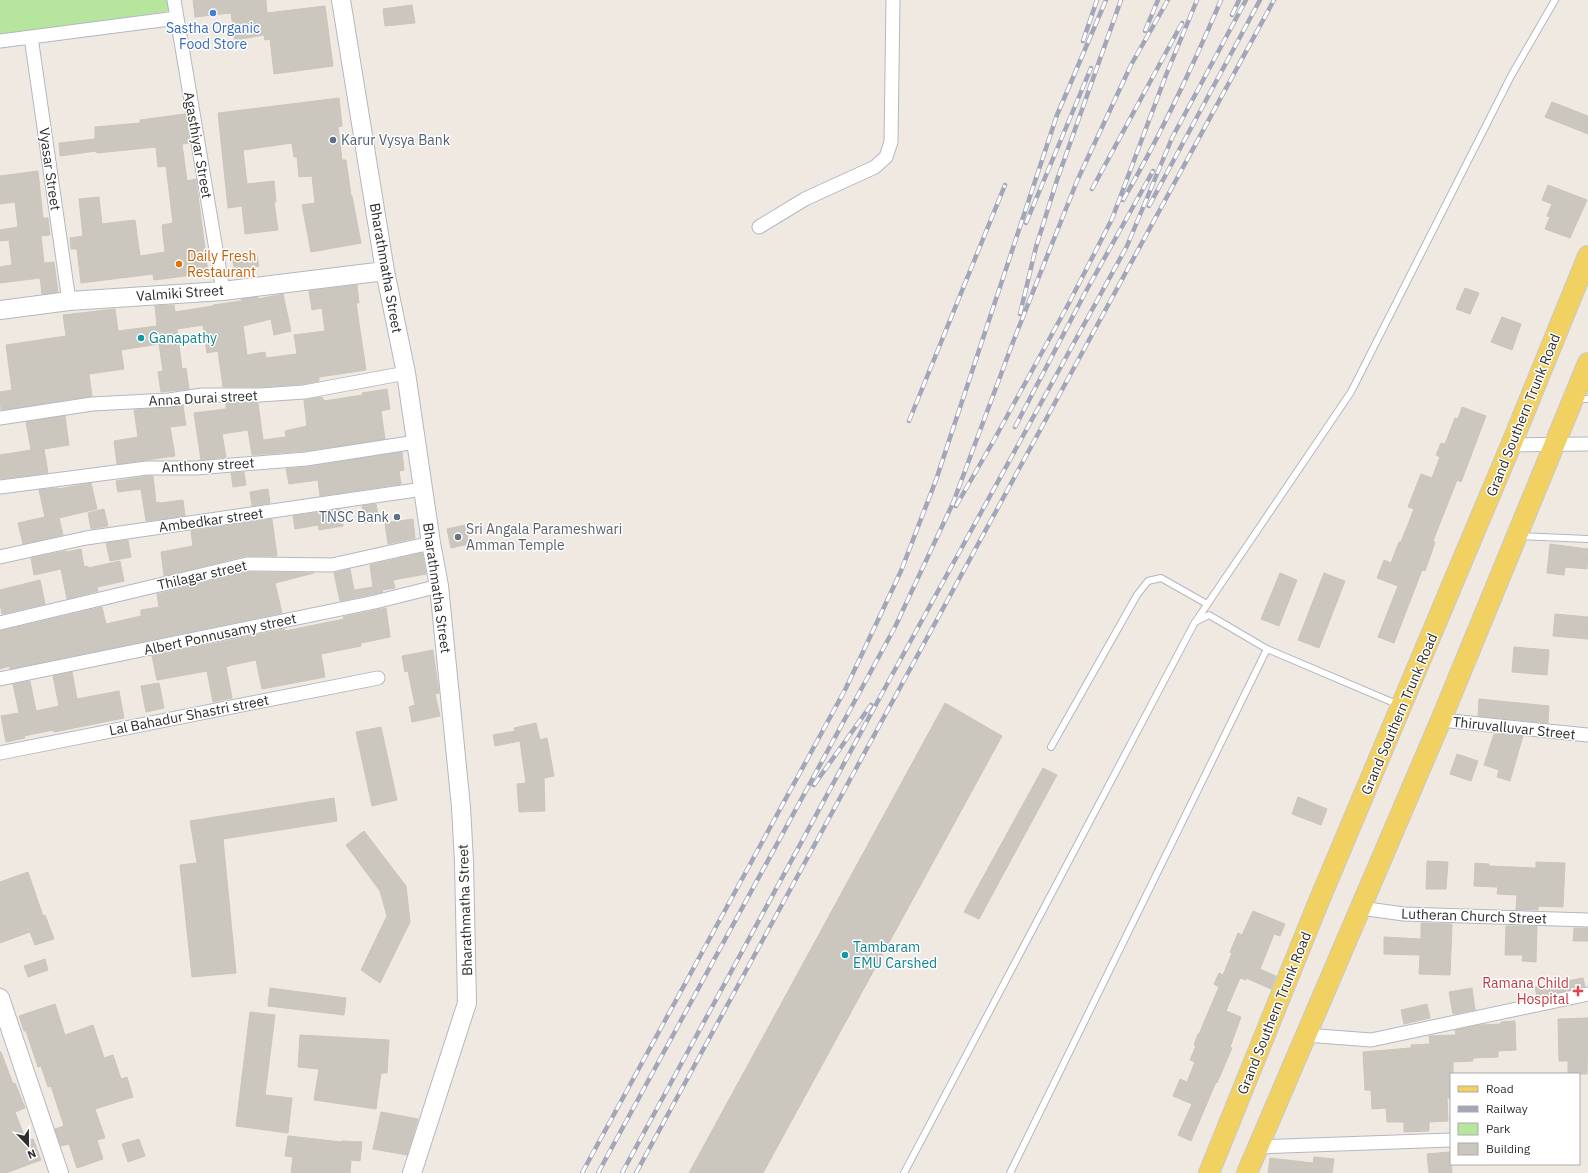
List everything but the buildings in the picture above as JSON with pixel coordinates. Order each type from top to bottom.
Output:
[{"type":"main road","name":"Grand Southern Trunk Road","points":[[1209,1173],[1319,901],[1511,445],[1588,256]]},
{"type":"main road","points":[[1247,1173],[1441,720],[1555,444],[1581,399],[1588,363]]},
{"type":"street","name":"Agasthiyar Street","points":[[174,0],[223,291]]},
{"type":"street","name":"Bharathmatha Street","points":[[341,0],[384,271],[406,373],[438,586],[461,807],[464,862],[467,1003],[412,1173]]},
{"type":"street","points":[[759,227],[805,199],[875,167],[886,157],[891,142],[893,0]]},
{"type":"street","points":[[0,41],[177,18]]},
{"type":"street","name":"Vyasar Street","points":[[31,37],[69,301]]},
{"type":"street","name":"Valmiki Street","points":[[0,310],[69,301],[223,291],[384,271]]},
{"type":"street","name":"Anna Durai street","points":[[0,418],[92,404],[169,400],[202,395],[260,396],[304,392],[406,373]]},
{"type":"street","name":"Anthony street","points":[[0,487],[146,468],[196,468],[306,458],[416,442]]},
{"type":"street","points":[[1511,445],[1588,444]]},
{"type":"street","name":"Ambedkar street","points":[[0,557],[86,538],[423,489]]},
{"type":"street","name":"Thilagar street","points":[[0,623],[247,564],[332,565],[431,543]]},
{"type":"street","name":"Albert Ponnusamy street","points":[[0,679],[375,602],[438,586]]},
{"type":"street","name":"Lal Bahadur Shastri street","points":[[0,753],[378,678]]},
{"type":"street","name":"Thiruvalluvar Street","points":[[1441,720],[1588,735]]},
{"type":"street","name":"Lutheran Church Street","points":[[1360,908],[1404,914],[1588,920]]},
{"type":"street","points":[[1306,1035],[1371,1040],[1588,994]]},
{"type":"street","points":[[0,998],[59,1173]]},
{"type":"street","points":[[1258,1147],[1450,1140]]},
{"type":"lane","points":[[904,1173],[1195,622],[1351,392],[1511,76],[1555,0]]},
{"type":"lane","points":[[1517,536],[1588,539]]},
{"type":"lane","points":[[1051,747],[1136,595],[1148,581],[1162,578],[1207,604]]},
{"type":"lane","points":[[1195,622],[1208,615],[1267,649],[1402,706]]},
{"type":"lane","points":[[1010,1173],[1267,649]]},
{"type":"green space","points":[[0,0],[174,0],[176,10],[0,38]]},
{"type":"railway","points":[[1083,41],[1097,0]]},
{"type":"railway","points":[[582,1173],[846,688],[901,571],[936,480],[1057,115],[1106,0]]},
{"type":"railway","points":[[1020,314],[1036,247],[1057,180],[1121,0]]},
{"type":"railway","points":[[1145,31],[1158,0]]},
{"type":"railway","points":[[598,1173],[895,627],[953,503],[1013,342],[1077,181],[1131,65],[1168,0]]},
{"type":"railway","points":[[956,506],[1069,303],[1112,219],[1166,75],[1197,0]]},
{"type":"railway","points":[[1123,200],[1137,176],[1175,101],[1221,0]]},
{"type":"railway","points":[[1232,15],[1239,0]]},
{"type":"railway","points":[[622,1173],[1127,246],[1172,138],[1246,0]]},
{"type":"railway","points":[[1149,206],[1260,0]]},
{"type":"railway","points":[[636,1173],[1274,0]]},
{"type":"railway","points":[[1092,189],[1182,23]]},
{"type":"railway","points":[[1026,223],[1091,68]]},
{"type":"railway","points":[[1015,427],[1085,293],[1153,171]]},
{"type":"railway","points":[[909,421],[1005,185]]},
{"type":"railway","points":[[814,785],[871,705]]},
{"type":"place","name":"Sastha Organic Food Store","points":[[213,13]]},
{"type":"place","name":"Karur Vysya Bank","points":[[333,140]]},
{"type":"place","name":"Daily Fresh Restaurant","points":[[179,264]]},
{"type":"place","name":"Ganapathy","points":[[141,338]]},
{"type":"place","name":"TNSC Bank","points":[[397,517]]},
{"type":"place","name":"Sri Angala Parameshwari Amman Temple","points":[[458,537]]},
{"type":"place","name":"Tambaram EMU Carshed","points":[[845,955]]},
{"type":"place","name":"Ramana Child Hospital","points":[[1578,991]]}]
